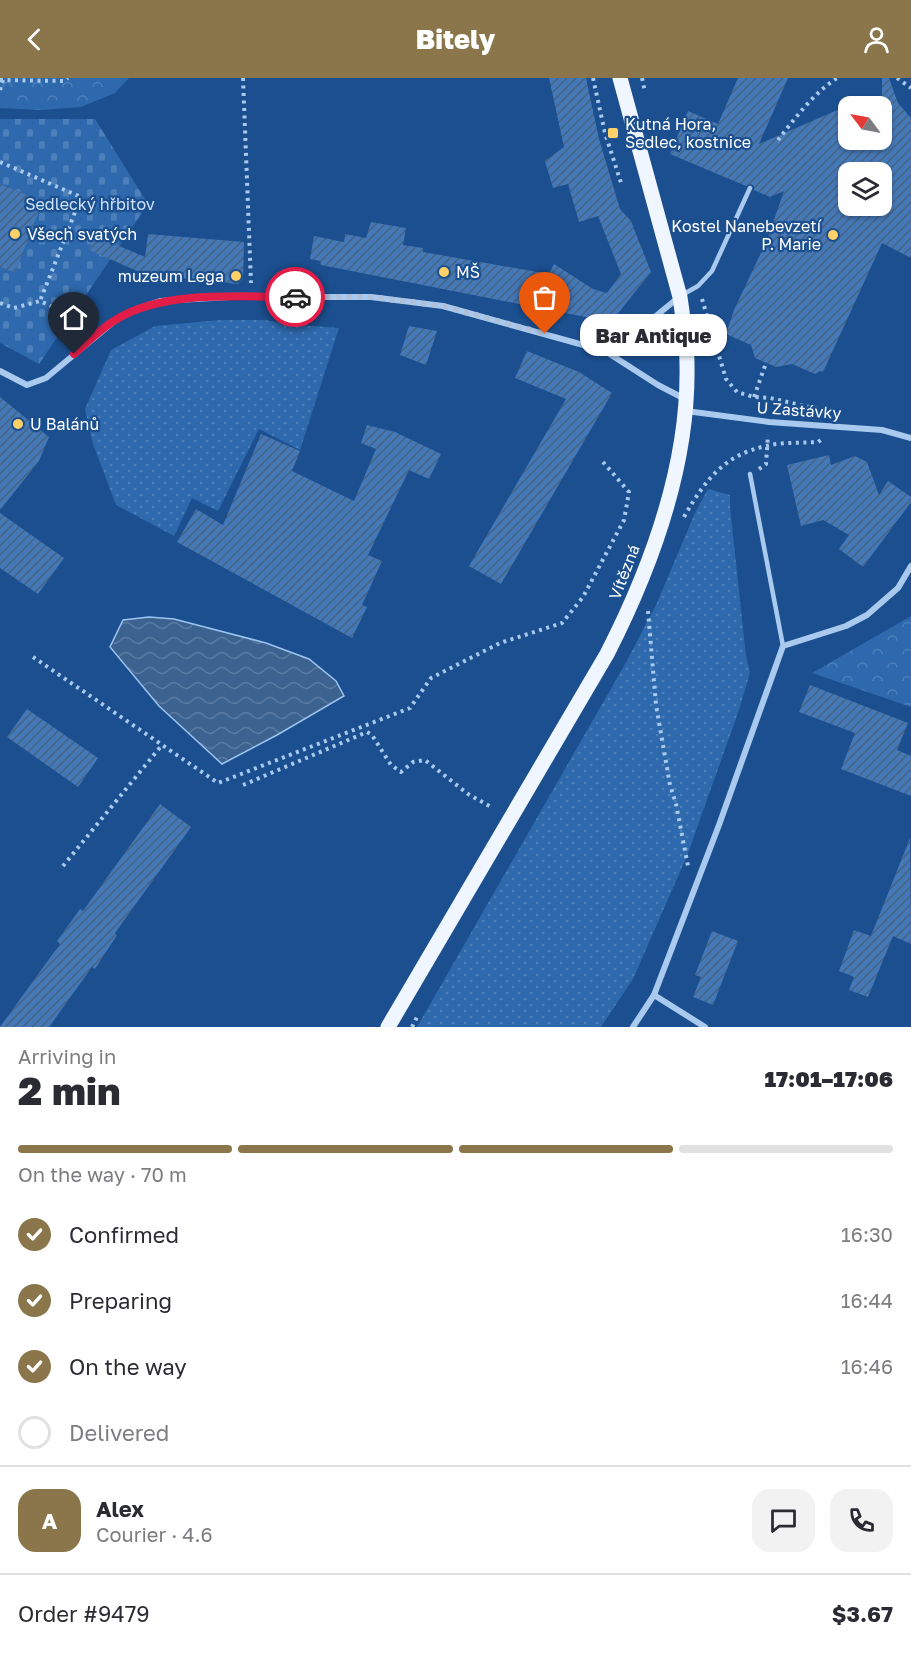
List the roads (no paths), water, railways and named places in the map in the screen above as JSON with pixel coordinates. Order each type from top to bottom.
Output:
[{"type":"main road","name":"Vítězná","points":[[388,1027],[592,680],[637,593],[657,537],[671,486],[685,405],[686,347],[680,297],[620,78]]},
{"type":"street","points":[[0,371],[27,385],[46,378],[101,330],[132,312],[160,302],[229,297],[371,297],[443,306],[605,351],[685,405]]},
{"type":"street","points":[[605,351],[628,339],[680,297]]},
{"type":"street","name":"U Zastávky","points":[[685,405],[769,422],[882,430],[911,438]]},
{"type":"street","points":[[633,1027],[654,995],[783,646],[846,626],[867,615],[898,588],[911,566]]},
{"type":"street","points":[[654,995],[705,1027]]},
{"type":"lane","points":[[680,297],[698,286],[712,271],[750,188]]},
{"type":"lane","points":[[750,474],[783,646]]},
{"type":"water","points":[[149,617],[174,619],[266,643],[309,659],[336,681],[344,696],[222,764],[159,706],[110,647],[123,620]]},
{"type":"place","name":"Kutná Hora, Sedlec, kostnice","points":[[613,133]]},
{"type":"place","name":"Všech svatých","points":[[15,234]]},
{"type":"place","name":"Kostel Nanebevzetí P. Marie","points":[[833,235]]},
{"type":"place","name":"MŠ","points":[[444,272]]},
{"type":"place","name":"muzeum Lega","points":[[236,276]]},
{"type":"place","name":"Bar Antique","points":[[545,334]]},
{"type":"place","name":"U Balánů","points":[[18,424]]},
{"type":"park label","name":"Sedlecký hřbitov","points":[[90,204]]}]
